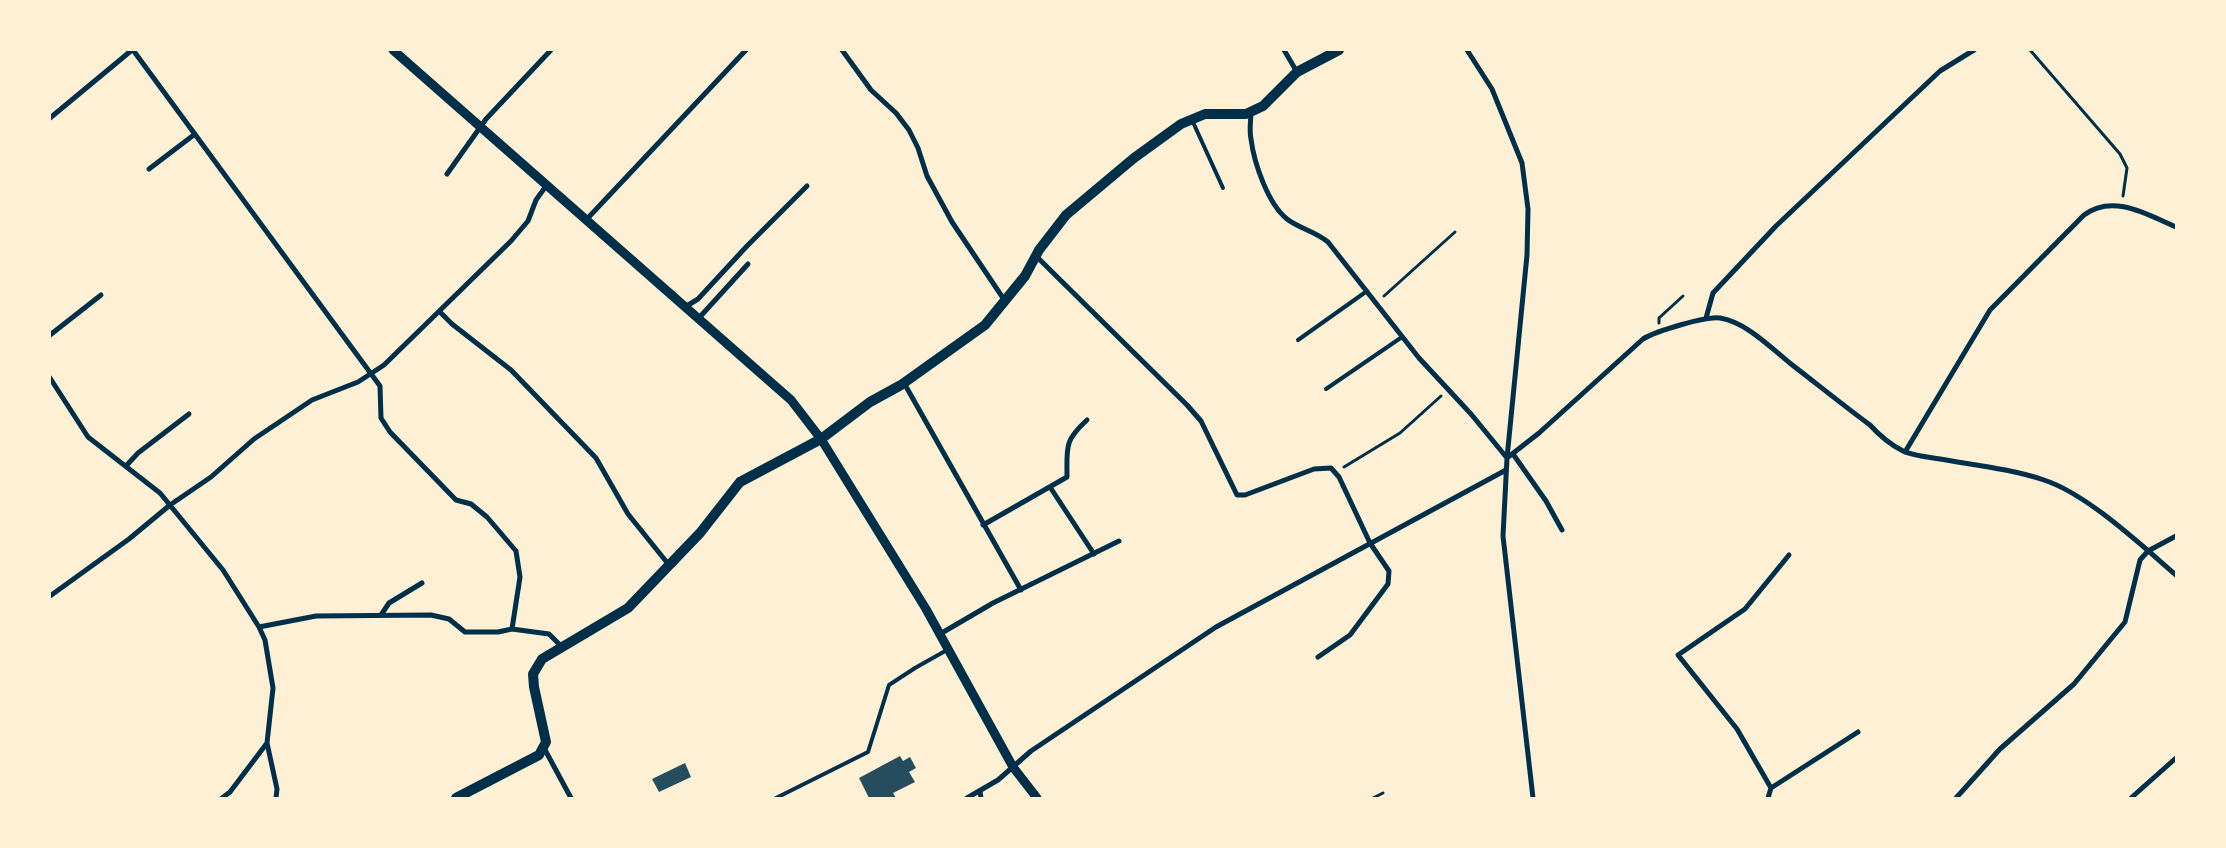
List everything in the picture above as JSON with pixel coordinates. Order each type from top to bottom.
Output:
[{"type":"main road","points":[[456,798],[538,755],[546,742],[533,674],[542,659],[628,608],[700,534],[740,482],[821,439],[870,402],[904,383],[985,325],[1025,276],[1036,255],[1066,215],[1134,158],[1182,124],[1205,114],[1246,114],[1263,106],[1297,72],[1339,50]]},
{"type":"street","points":[[50,118],[133,50],[380,386],[381,418],[390,432],[456,500],[471,504],[487,516],[516,551],[520,577],[512,629]]},
{"type":"street","points":[[393,50],[791,400],[821,439],[940,634],[1013,767],[1037,798]]},
{"type":"street","points":[[447,174],[486,119],[551,50]]},
{"type":"street","points":[[586,220],[746,50]]},
{"type":"street","points":[[842,50],[871,90],[896,113],[909,130],[927,176],[952,222],[1005,301]]},
{"type":"street","points":[[1284,50],[1297,72]]},
{"type":"street","points":[[1467,50],[1492,89],[1522,164],[1528,209],[1527,255],[1507,458],[1503,536],[1533,798]]},
{"type":"street","points":[[1706,318],[1713,293],[1776,226],[1940,71],[1974,50]]},
{"type":"street","points":[[1251,111],[1250,138],[1264,184],[1278,210],[1289,221],[1317,233],[1328,242],[1402,337],[1507,458]]},
{"type":"street","points":[[149,168],[195,134]]},
{"type":"street","points":[[50,596],[129,539],[170,505],[212,477],[254,439],[312,400],[358,382],[384,365],[511,241],[528,220],[536,200],[546,186]]},
{"type":"street","points":[[685,307],[698,299],[747,246],[807,186]]},
{"type":"street","points":[[1904,452],[1990,310],[2084,215],[2093,209],[2118,205],[2130,207],[2176,227]]},
{"type":"street","points":[[1036,255],[1196,416],[1238,495],[1244,495],[1314,469],[1330,468],[1335,472],[1370,544],[1389,571],[1388,584],[1350,635],[1318,657]]},
{"type":"street","points":[[698,319],[748,264]]},
{"type":"street","points":[[50,335],[101,294]]},
{"type":"street","points":[[440,312],[452,324],[511,370],[596,458],[628,514],[670,566]]},
{"type":"street","points":[[1507,458],[1643,339],[1658,331],[1706,318],[1719,318],[1733,321],[1755,336],[1870,426],[1886,442],[1904,452],[2045,480],[2073,493],[2176,575]]},
{"type":"street","points":[[50,378],[88,437],[160,493],[223,570],[259,627],[265,640],[273,688],[267,743],[277,789],[276,798]]},
{"type":"street","points":[[904,383],[1021,590]]},
{"type":"street","points":[[126,466],[138,453],[189,414]]},
{"type":"street","points":[[983,525],[1067,477],[1066,445],[1073,433],[1087,420]]},
{"type":"street","points":[[1513,454],[1546,501],[1562,530]]},
{"type":"street","points":[[967,798],[998,780],[1031,751],[1216,627],[1506,470]]},
{"type":"street","points":[[1050,487],[1094,554]]},
{"type":"street","points":[[1956,798],[2000,749],[2074,684],[2125,622],[2140,560],[2148,551],[2176,536]]},
{"type":"street","points":[[940,634],[993,604],[1119,542]]},
{"type":"street","points":[[1771,788],[1737,730],[1678,655],[1744,609],[1788,555]]},
{"type":"street","points":[[381,615],[389,603],[422,583]]},
{"type":"street","points":[[259,627],[316,616],[432,615],[449,619],[465,632],[498,632],[512,629],[549,634],[562,647]]},
{"type":"street","points":[[1768,798],[1771,788],[1858,732]]},
{"type":"street","points":[[222,798],[230,792],[267,743]]},
{"type":"street","points":[[544,748],[571,798]]},
{"type":"street","points":[[2131,798],[2176,758]]},
{"type":"street","points":[[980,791],[981,798]]},
{"type":"lane","points":[[1192,120],[1223,188]]},
{"type":"lane","points":[[1298,340],[1367,291]]},
{"type":"lane","points":[[1326,389],[1402,337]]},
{"type":"lane","points":[[776,798],[868,752],[890,685],[915,668],[948,650]]},
{"type":"path","points":[[2030,50],[2120,154],[2127,168],[2124,195],[2118,205]]},
{"type":"path","points":[[1376,303],[1399,285],[1455,232]]},
{"type":"path","points":[[1658,331],[1659,318],[1683,296]]},
{"type":"path","points":[[1335,472],[1400,433],[1448,390]]},
{"type":"path","points":[[1373,798],[1383,793]]},
{"type":"building","points":[[900,756],[903,761],[910,757],[916,768],[909,772],[915,782],[893,793],[896,798],[869,798],[859,778]]},
{"type":"building","points":[[685,763],[691,777],[659,792],[652,779]]}]
